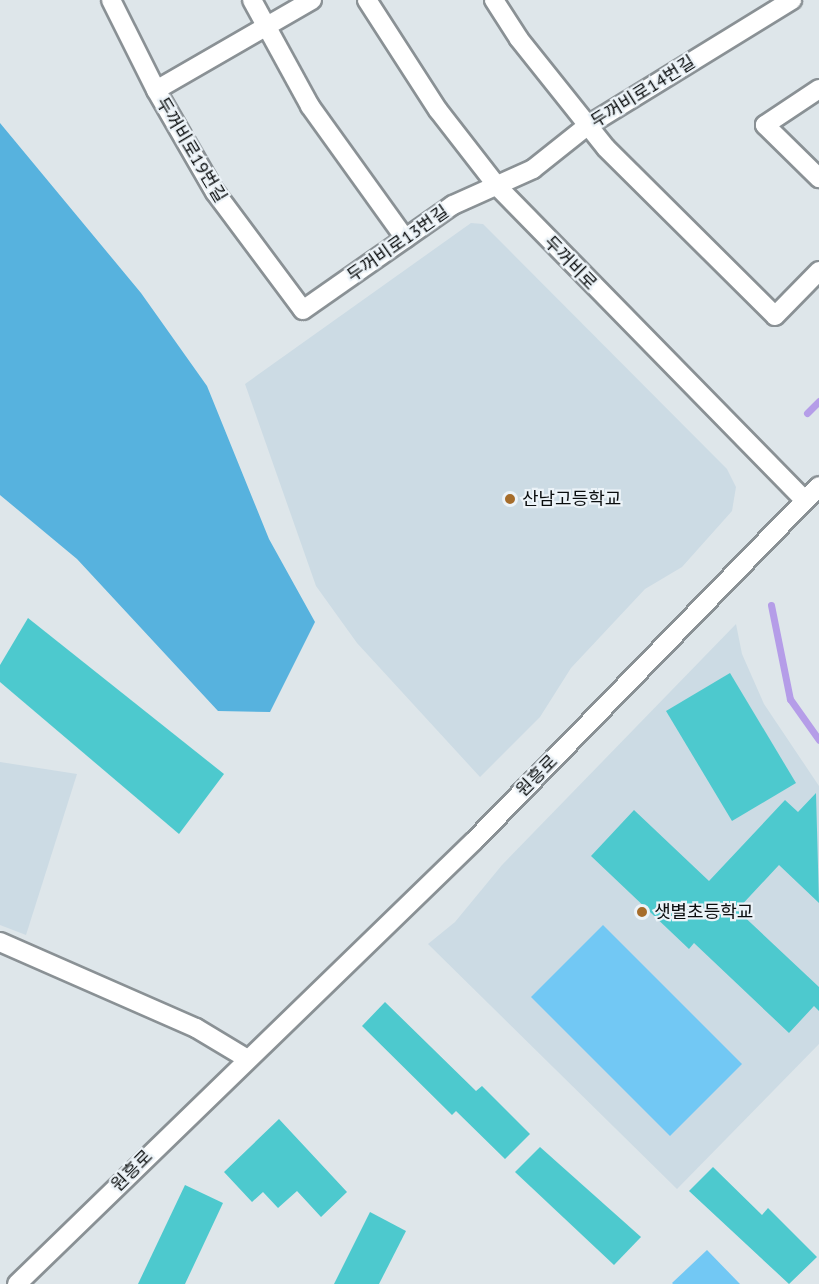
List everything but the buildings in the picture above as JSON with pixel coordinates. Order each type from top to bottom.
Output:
[{"type":"street","points":[[111,0],[156,90]]},
{"type":"street","points":[[252,0],[310,106],[405,238]]},
{"type":"street","name":"두꺼비로19번길","points":[[303,310],[215,192],[156,90],[265,25],[312,0]]},
{"type":"street","name":"두꺼비로","points":[[367,0],[438,110],[497,186],[805,500]]},
{"type":"street","points":[[494,0],[587,126],[775,315],[819,272]]},
{"type":"street","name":"두꺼비로14번길","points":[[497,186],[533,169],[587,126],[792,0]]},
{"type":"street","points":[[819,89],[765,125],[819,178]]},
{"type":"street","name":"두꺼비로13번길","points":[[303,310],[453,204],[497,186]]},
{"type":"street","name":"원흥로","points":[[17,1284],[246,1058],[474,841],[819,486]]},
{"type":"street","points":[[0,942],[196,1028],[246,1058]]},
{"type":"street","points":[[34,1284],[67,1235]]},
{"type":"shaded area","points":[[0,123],[141,293],[207,386],[269,539],[315,622],[270,712],[218,711],[77,559],[0,495]]},
{"type":"shaded area","name":"산남고등학교","points":[[471,223],[483,224],[727,469],[736,487],[732,511],[682,567],[645,589],[571,668],[540,717],[480,777],[357,643],[316,586],[245,384]]},
{"type":"shaded area","name":"샛별초등학교","points":[[736,624],[742,654],[764,704],[819,786],[819,1044],[677,1189],[428,944],[455,922],[502,865]]},
{"type":"shaded area","points":[[0,762],[77,774],[26,935],[0,925]]},
{"type":"shaded area","points":[[603,925],[742,1064],[670,1136],[531,997]]},
{"type":"shaded area","points":[[707,1250],[740,1284],[672,1283]]},
{"type":"waterway","points":[[807,413],[819,401]]},
{"type":"waterway","points":[[771,605],[790,699],[819,740]]},
{"type":"place","name":"산남고등학교","points":[[510,499]]},
{"type":"place","name":"샛별초등학교","points":[[642,912]]}]
